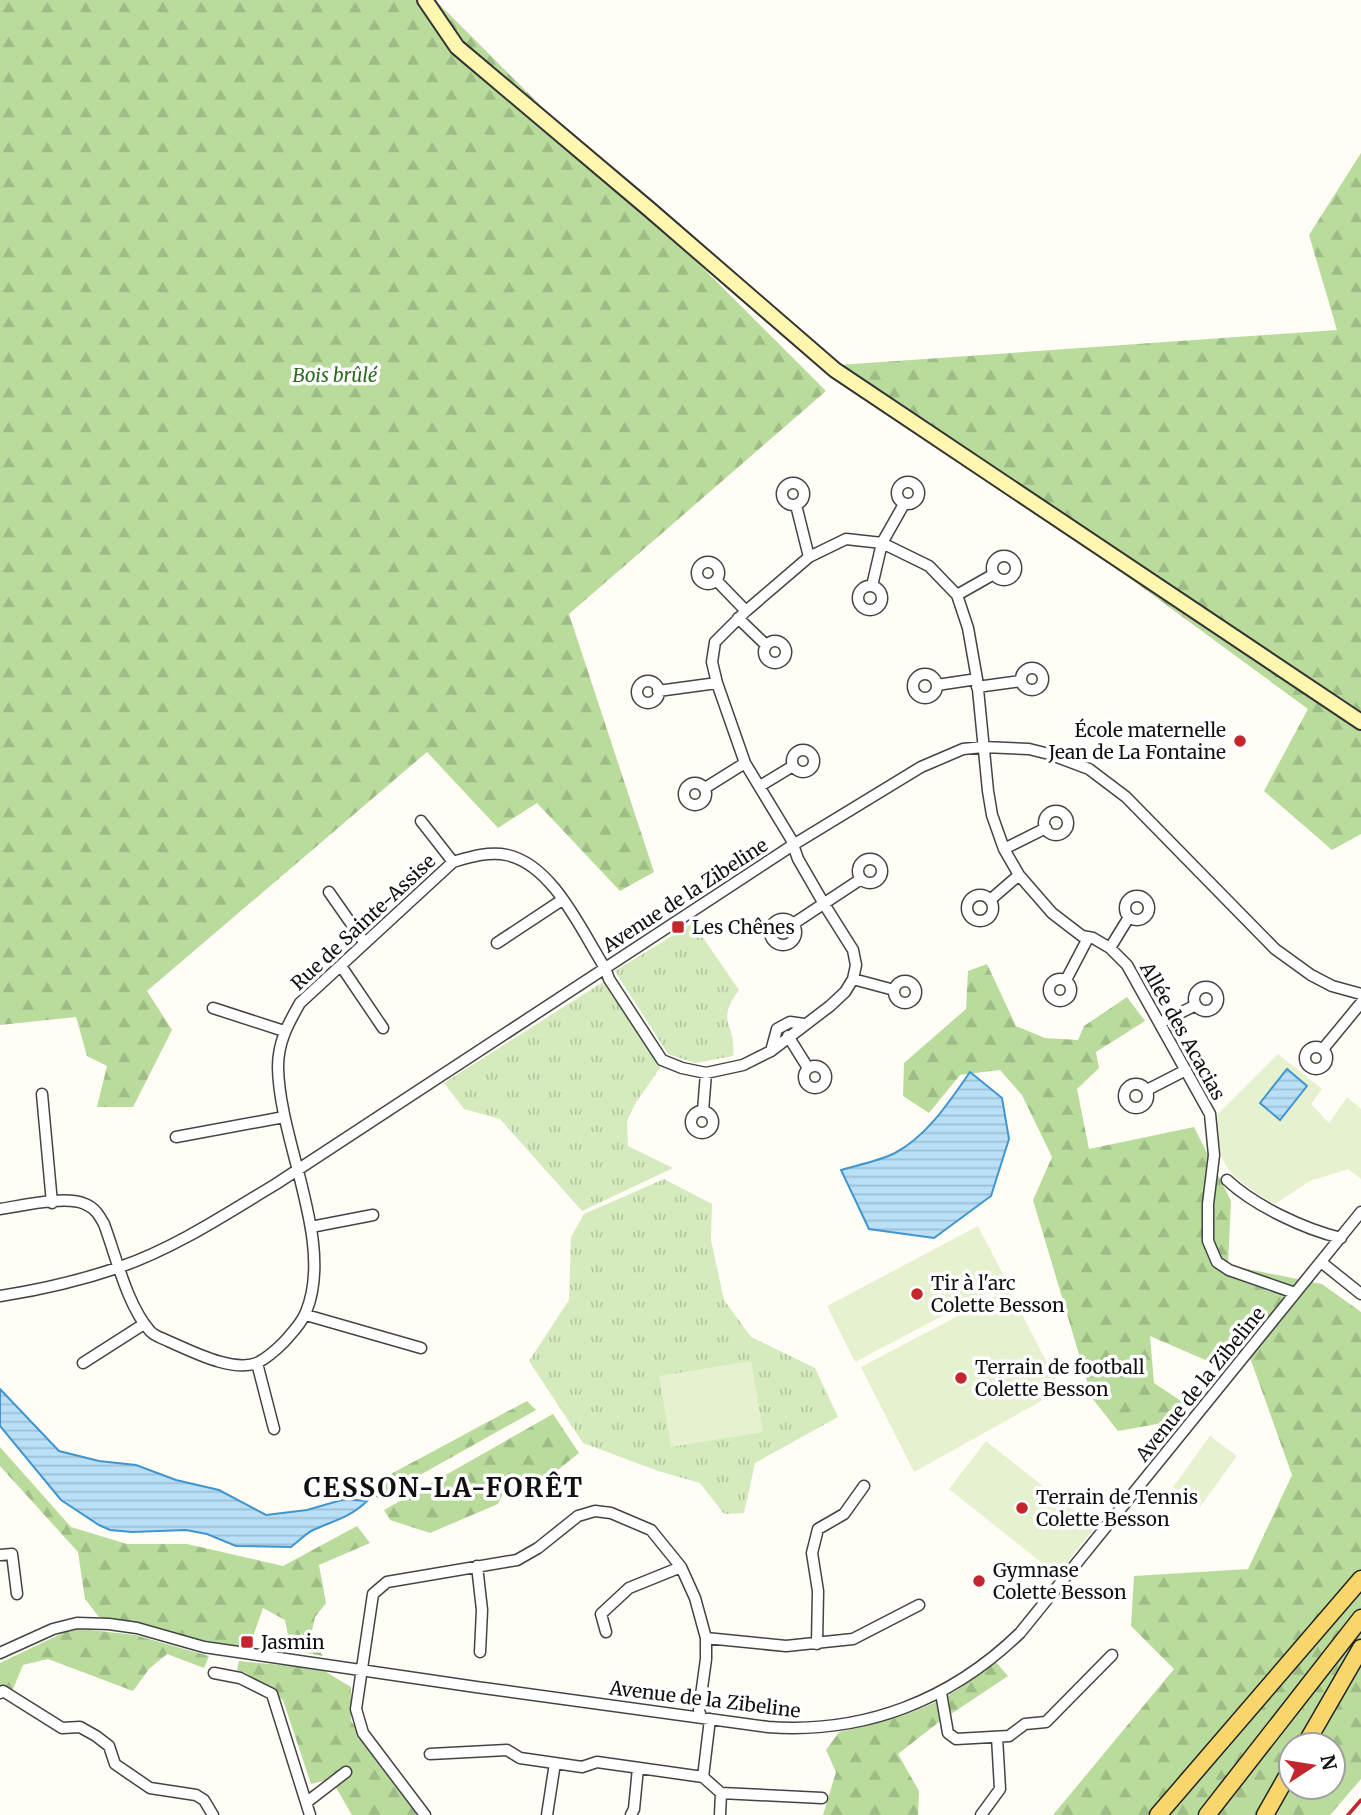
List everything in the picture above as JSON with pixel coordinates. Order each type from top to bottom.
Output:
[{"type":"main road","points":[[425,0],[457,47],[835,370],[1361,722]]},
{"type":"main road","points":[[1158,1815],[1361,1579]]},
{"type":"main road","points":[[1207,1815],[1361,1618]]},
{"type":"main road","points":[[1313,1731],[1361,1648]]},
{"type":"main road","points":[[1265,1815],[1277,1794]]},
{"type":"street","points":[[872,586],[882,543],[904,503]]},
{"type":"street","points":[[796,505],[809,557]]},
{"type":"street","points":[[703,1111],[705,1073],[743,1065],[771,1051],[845,992],[853,979],[856,965],[853,950],[824,904],[745,763],[717,683],[712,662],[716,642],[738,618],[809,557],[846,539],[882,543],[929,566],[957,594],[994,573]]},
{"type":"street","points":[[716,580],[746,611]]},
{"type":"street","name":"Allée des Acacias","points":[[957,594],[968,628],[977,683],[992,815],[1004,849],[1019,875],[1052,913],[1082,936],[1110,948],[1134,975],[1210,1114],[1214,1155],[1208,1204],[1208,1241],[1217,1262],[1229,1270],[1295,1293]]},
{"type":"street","points":[[738,618],[766,645]]},
{"type":"street","points":[[937,685],[1021,681]]},
{"type":"street","points":[[658,691],[717,683]]},
{"type":"street","name":"Avenue de la Zibeline","points":[[0,1296],[120,1267],[168,1246],[223,1216],[793,845],[921,767],[963,749],[1029,749],[1089,769],[1126,797],[1275,949],[1311,975],[1332,986],[1361,994]]},
{"type":"street","points":[[705,788],[745,763]]},
{"type":"street","points":[[760,786],[793,766]]},
{"type":"street","points":[[421,821],[453,862]]},
{"type":"street","points":[[1004,849],[1046,828]]},
{"type":"street","name":"Rue de Sainte-Assise","points":[[306,1315],[314,1264],[312,1227],[284,1117],[278,1066],[284,1031],[300,1003],[453,862],[481,854],[507,855],[532,865],[548,879],[562,900],[662,1060],[705,1073]]},
{"type":"street","points":[[990,900],[1019,875]]},
{"type":"street","points":[[793,924],[860,879]]},
{"type":"street","points":[[329,892],[364,942]]},
{"type":"street","points":[[498,943],[562,900]]},
{"type":"street","points":[[1110,948],[1129,917]]},
{"type":"street","points":[[1066,980],[1088,938]]},
{"type":"street","points":[[341,966],[383,1028]]},
{"type":"street","points":[[853,979],[894,990]]},
{"type":"street","points":[[1323,1049],[1361,1003]]},
{"type":"street","points":[[1160,1023],[1196,1005]]},
{"type":"street","points":[[213,1008],[284,1031]]},
{"type":"street","points":[[771,1051],[778,1029],[790,1022],[804,1024]]},
{"type":"street","points":[[788,1036],[808,1068]]},
{"type":"street","points":[[1147,1090],[1186,1070]]},
{"type":"street","points":[[42,1094],[52,1203]]},
{"type":"street","points":[[176,1137],[284,1117]]},
{"type":"street","points":[[1227,1180],[1272,1211],[1340,1238]]},
{"type":"street","points":[[0,1209],[52,1203],[84,1203],[97,1212],[104,1224],[136,1312],[144,1324],[152,1333],[208,1358],[232,1364],[257,1363],[278,1347],[306,1315],[421,1348]]},
{"type":"street","name":"Avenue de la Zibeline","points":[[0,1653],[53,1629],[77,1623],[109,1624],[137,1628],[204,1647],[476,1688],[768,1727],[827,1728],[889,1714],[941,1693],[973,1673],[1020,1633],[1361,1212]]},
{"type":"street","points":[[312,1227],[373,1215]]},
{"type":"street","points":[[1321,1262],[1361,1294]]},
{"type":"street","points":[[83,1363],[144,1324]]},
{"type":"street","points":[[257,1363],[274,1429]]},
{"type":"street","points":[[817,1644],[818,1591],[812,1553],[818,1529],[844,1514],[864,1486]]},
{"type":"street","points":[[425,1815],[363,1733],[356,1709],[370,1608],[375,1591],[387,1582],[517,1560],[538,1548],[579,1516],[596,1511],[611,1513],[652,1530],[681,1567],[695,1598],[706,1638],[699,1710],[706,1718],[703,1777]]},
{"type":"street","points":[[0,1555],[12,1554],[17,1594]]},
{"type":"street","points":[[477,1566],[482,1610],[480,1652]]},
{"type":"street","points":[[606,1632],[601,1614],[629,1588],[681,1567]]},
{"type":"street","points":[[706,1638],[786,1646],[853,1639],[919,1605]]},
{"type":"street","points":[[941,1693],[940,1702],[948,1734],[956,1739],[1009,1736],[1025,1724],[1046,1722],[1112,1654]]},
{"type":"street","points":[[214,1673],[240,1678],[271,1693],[310,1815]]},
{"type":"street","points":[[0,1693],[3,1691],[62,1728],[80,1727],[109,1746],[115,1763],[149,1788],[196,1795],[204,1800],[213,1815]]},
{"type":"street","points":[[981,1815],[1000,1789],[998,1737]]},
{"type":"street","points":[[430,1754],[507,1750],[520,1758],[582,1767],[597,1762],[703,1777],[721,1793],[822,1798]]},
{"type":"street","points":[[547,1815],[555,1763]]},
{"type":"street","points":[[631,1815],[638,1768]]},
{"type":"street","points":[[307,1802],[346,1772]]},
{"type":"street","points":[[720,1815],[721,1793]]},
{"type":"green space","name":"Bois brûlé","points":[[0,0],[435,0],[826,391],[569,614],[654,872],[620,891],[537,803],[498,828],[427,752],[147,991],[172,1030],[133,1107],[97,1107],[107,1066],[87,1056],[76,1017],[0,1025]]},
{"type":"green space","points":[[1361,153],[1361,834],[1332,850],[1264,791],[1308,709],[839,365],[1337,330],[1309,235]]},
{"type":"green space","points":[[693,923],[739,990],[727,1017],[733,1056],[695,1063],[668,1054],[615,971]]},
{"type":"green space","points":[[987,964],[1016,1026],[1045,1038],[1078,1040],[1084,1026],[1127,997],[1145,1021],[1096,1052],[1099,1068],[1077,1089],[1089,1149],[1194,1127],[1231,1201],[1228,1265],[1322,1284],[1361,1312],[1361,1779],[1347,1795],[1347,1731],[1277,1731],[1277,1801],[1342,1801],[1330,1815],[1053,1815],[1174,1669],[1131,1626],[1134,1576],[1248,1569],[1292,1475],[1242,1335],[1210,1362],[1150,1336],[1154,1383],[1187,1405],[1174,1421],[1118,1431],[1092,1398],[1033,1200],[1052,1157],[1022,1095],[1000,1070],[960,1075],[929,1113],[903,1096],[904,1063],[966,1009],[968,971]]},
{"type":"green space","points":[[606,980],[662,1065],[635,1104],[627,1121],[628,1146],[673,1168],[582,1211],[500,1119],[464,1109],[444,1083]]},
{"type":"green space","points":[[1278,1054],[1322,1089],[1311,1104],[1329,1123],[1347,1097],[1361,1109],[1361,1179],[1348,1169],[1310,1181],[1275,1204],[1246,1185],[1227,1167],[1220,1150],[1217,1115]]},
{"type":"green space","points":[[664,1179],[712,1204],[711,1240],[724,1300],[751,1337],[815,1368],[838,1417],[755,1463],[744,1513],[724,1514],[700,1483],[658,1471],[583,1443],[529,1361],[569,1300],[571,1237],[584,1214]]},
{"type":"green space","name":"Tir à l'arc Colette Besson","points":[[978,1226],[1007,1282],[855,1362],[827,1306]]},
{"type":"green space","name":"Terrain de football Colette Besson","points":[[1009,1289],[1061,1390],[914,1472],[861,1367]]},
{"type":"green space","points":[[751,1361],[763,1432],[671,1447],[659,1376]]},
{"type":"green space","points":[[527,1401],[536,1410],[379,1498],[359,1491]]},
{"type":"green space","points":[[553,1414],[579,1453],[533,1490],[511,1477],[498,1504],[430,1533],[390,1520],[384,1510]]},
{"type":"green space","points":[[1210,1436],[1237,1456],[1200,1507],[1173,1487]]},
{"type":"green space","name":"Terrain de Tennis Colette Besson","points":[[986,1441],[1095,1527],[1057,1575],[949,1489]]},
{"type":"green space","points":[[0,1447],[71,1527],[127,1544],[187,1544],[283,1566],[357,1526],[370,1543],[319,1565],[326,1603],[315,1617],[311,1635],[323,1656],[291,1650],[285,1620],[263,1608],[249,1648],[180,1636],[99,1617],[85,1599],[78,1552],[0,1466]]},
{"type":"green space","points":[[73,1628],[135,1635],[209,1656],[204,1668],[167,1654],[149,1669],[133,1691],[48,1659],[23,1665],[13,1689],[0,1693],[0,1663]]},
{"type":"green space","points":[[994,1660],[1008,1676],[939,1722],[898,1754],[919,1791],[918,1815],[823,1815],[836,1772],[826,1750],[839,1732],[888,1720],[936,1702],[968,1682]]},
{"type":"green space","points":[[239,1661],[321,1669],[351,1687],[351,1721],[417,1815],[352,1815],[331,1779],[311,1784],[283,1700],[246,1673],[237,1670]]},
{"type":"water","points":[[1287,1069],[1307,1086],[1280,1120],[1260,1103]]},
{"type":"water","points":[[970,1072],[1002,1098],[1009,1139],[991,1196],[934,1238],[869,1229],[841,1170],[882,1158],[907,1146],[937,1117]]},
{"type":"water","points":[[0,1389],[59,1451],[99,1461],[136,1465],[176,1480],[219,1490],[266,1515],[307,1510],[345,1499],[367,1501],[348,1515],[310,1532],[291,1547],[236,1546],[207,1534],[186,1530],[110,1530],[61,1500],[0,1426]]},
{"type":"railway","points":[[1348,1815],[1361,1800]]},
{"type":"place","name":"École maternelle Jean de La Fontaine","points":[[1240,741]]},
{"type":"place","name":"Les Chênes","points":[[678,927]]},
{"type":"place","name":"Tir à l'arc Colette Besson","points":[[917,1294]]},
{"type":"place","name":"Terrain de football Colette Besson","points":[[961,1378]]},
{"type":"place","name":"Terrain de Tennis Colette Besson","points":[[1022,1508]]},
{"type":"place","name":"Gymnase Colette Besson","points":[[979,1581]]},
{"type":"place","name":"Jasmin","points":[[247,1642]]},
{"type":"district","name":"CESSON-LA-FORÊT","points":[[444,1488]]}]
